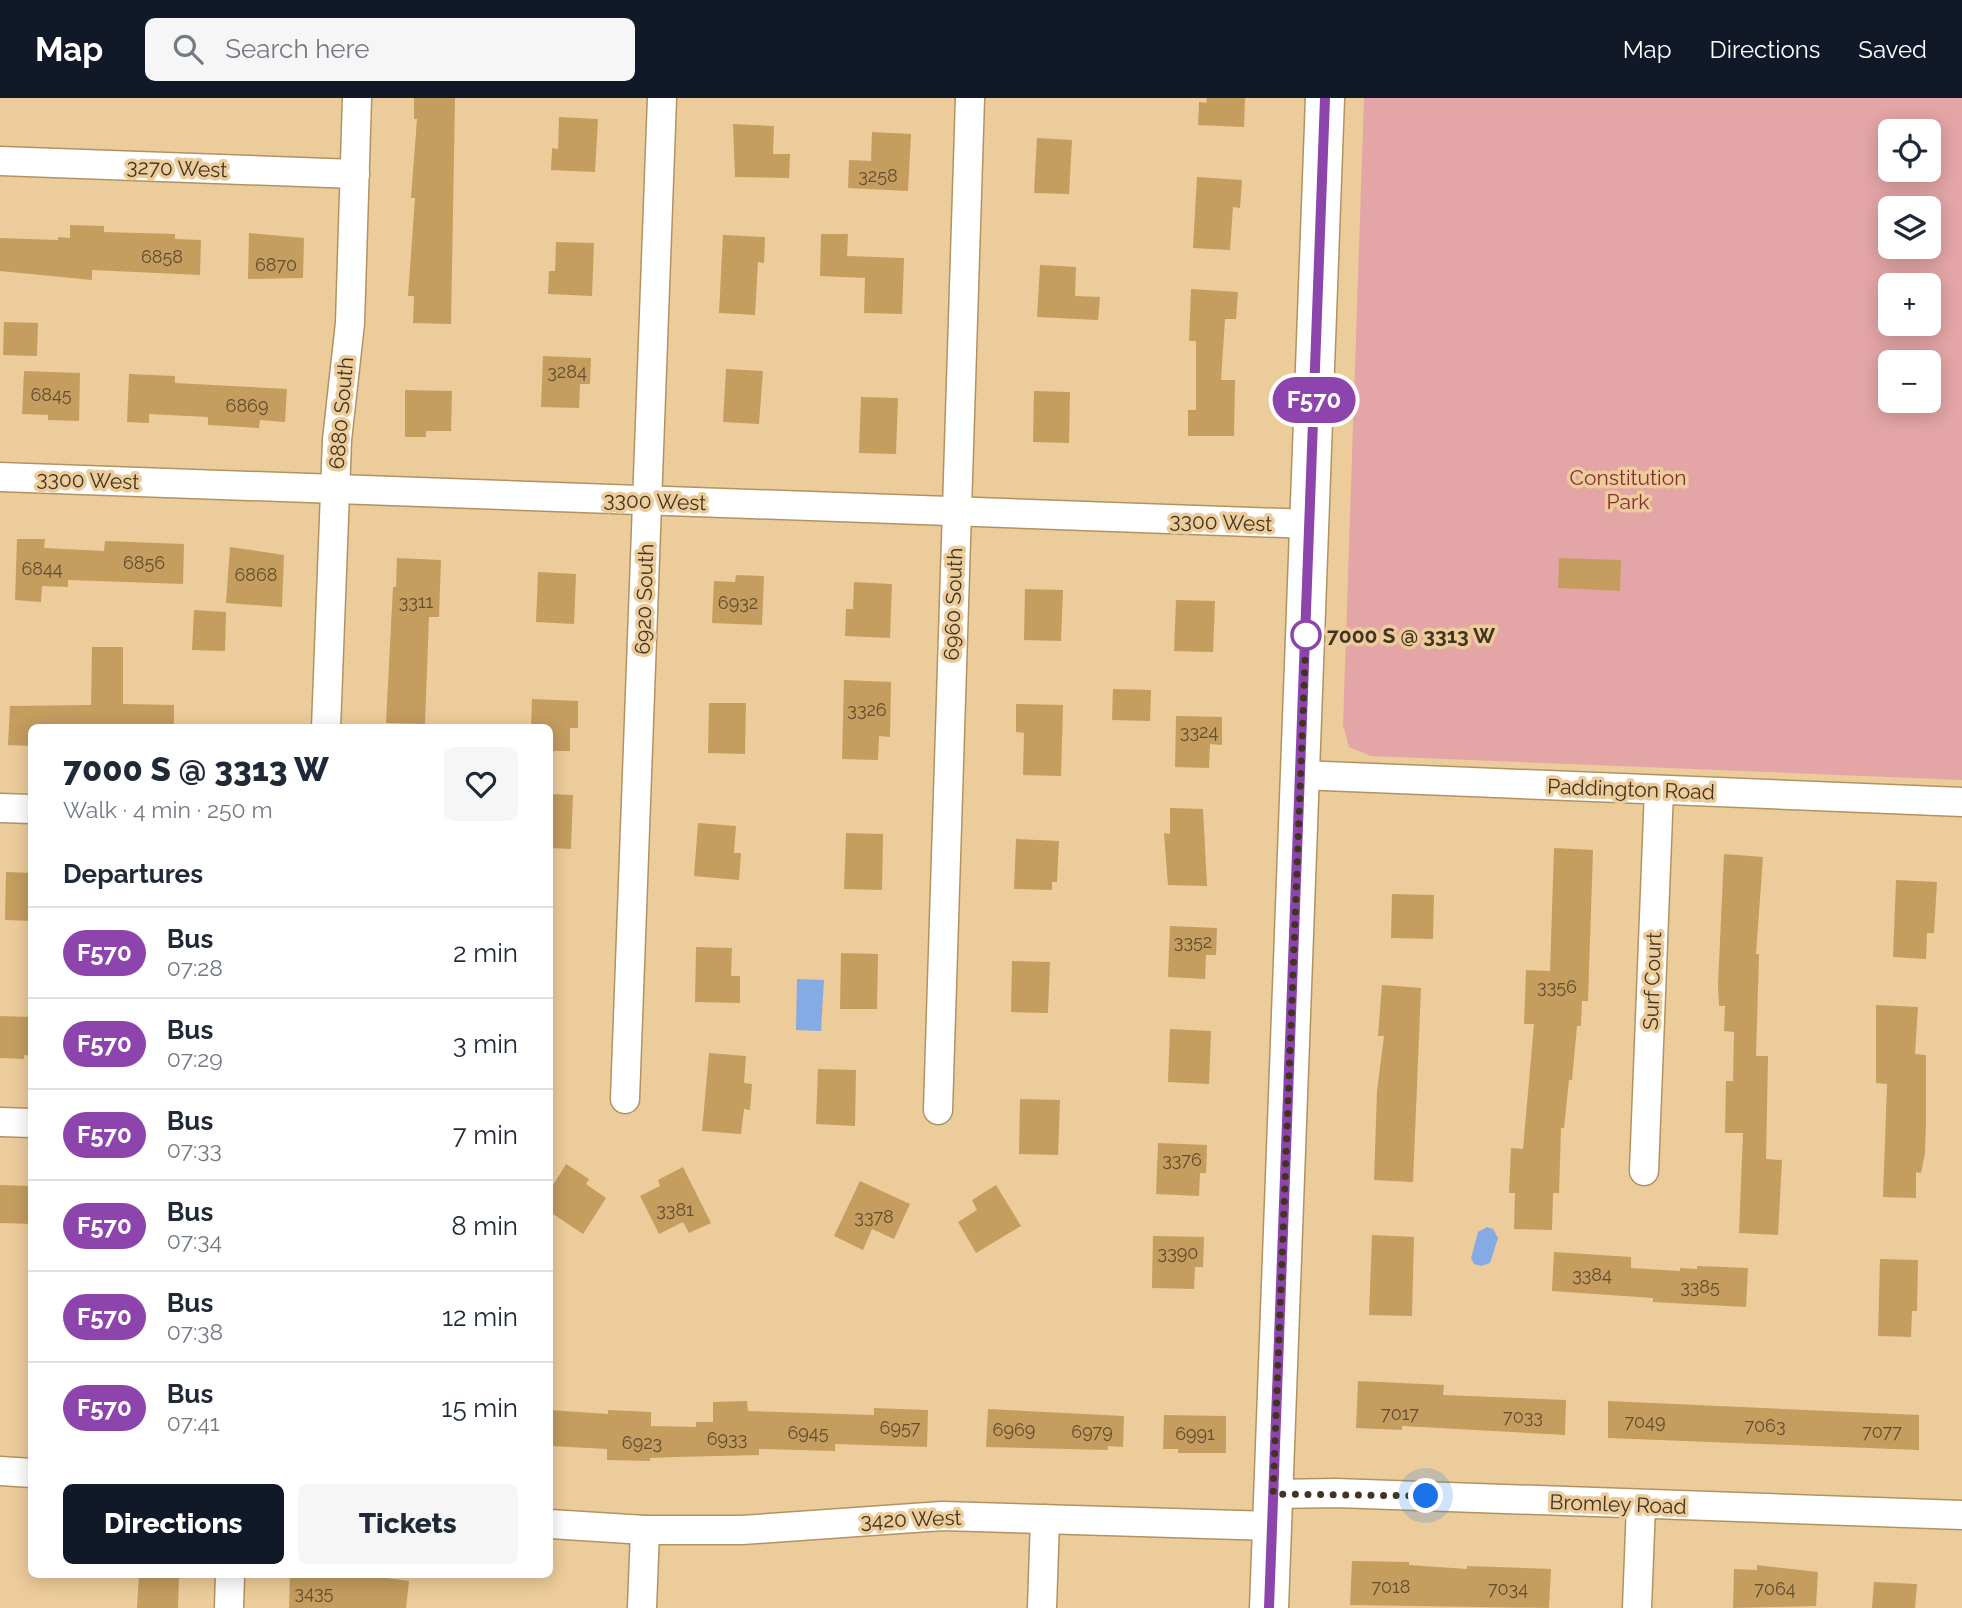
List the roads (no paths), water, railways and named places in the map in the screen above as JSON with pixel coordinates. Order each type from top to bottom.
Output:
[{"type":"main road","points":[[1269,1608],[1325,98]]},
{"type":"street","name":"6880 South","points":[[326,724],[337,440],[350,323],[357,98]]},
{"type":"street","name":"6920 South","points":[[625,1099],[662,98]]},
{"type":"street","name":"6960 South","points":[[937,1110],[970,98]]},
{"type":"street","name":"3270 West","points":[[0,161],[355,174]]},
{"type":"street","name":"3300 West","points":[[0,477],[648,500],[955,514],[1310,524]]},
{"type":"street","name":"Paddington Road","points":[[1300,775],[1962,802]]},
{"type":"street","name":"Surf Court","points":[[1644,1171],[1659,790]]},
{"type":"street","points":[[0,808],[28,809]]},
{"type":"street","points":[[0,1122],[28,1123]]},
{"type":"street","points":[[0,1471],[28,1473]]},
{"type":"street","name":"Bromley Road","points":[[1273,1510],[1336,1493],[1962,1515]]},
{"type":"street","points":[[1637,1608],[1641,1505]]},
{"type":"street","name":"3420 West","points":[[553,1524],[645,1531],[742,1530],[942,1516],[1045,1519],[1273,1510]]},
{"type":"street","points":[[1042,1608],[1045,1519]]},
{"type":"street","points":[[642,1608],[645,1531]]},
{"type":"street","points":[[229,1608],[230,1578]]},
{"type":"water","points":[[797,979],[824,980],[821,1031],[796,1030]]},
{"type":"water","points":[[1487,1227],[1493,1229],[1498,1238],[1490,1263],[1481,1266],[1474,1264],[1471,1258],[1478,1232]]},
{"type":"place","name":"7000 S @ 3313 W","points":[[1306,635]]},
{"type":"park label","name":"Constitution Park","points":[[1628,489]]}]
